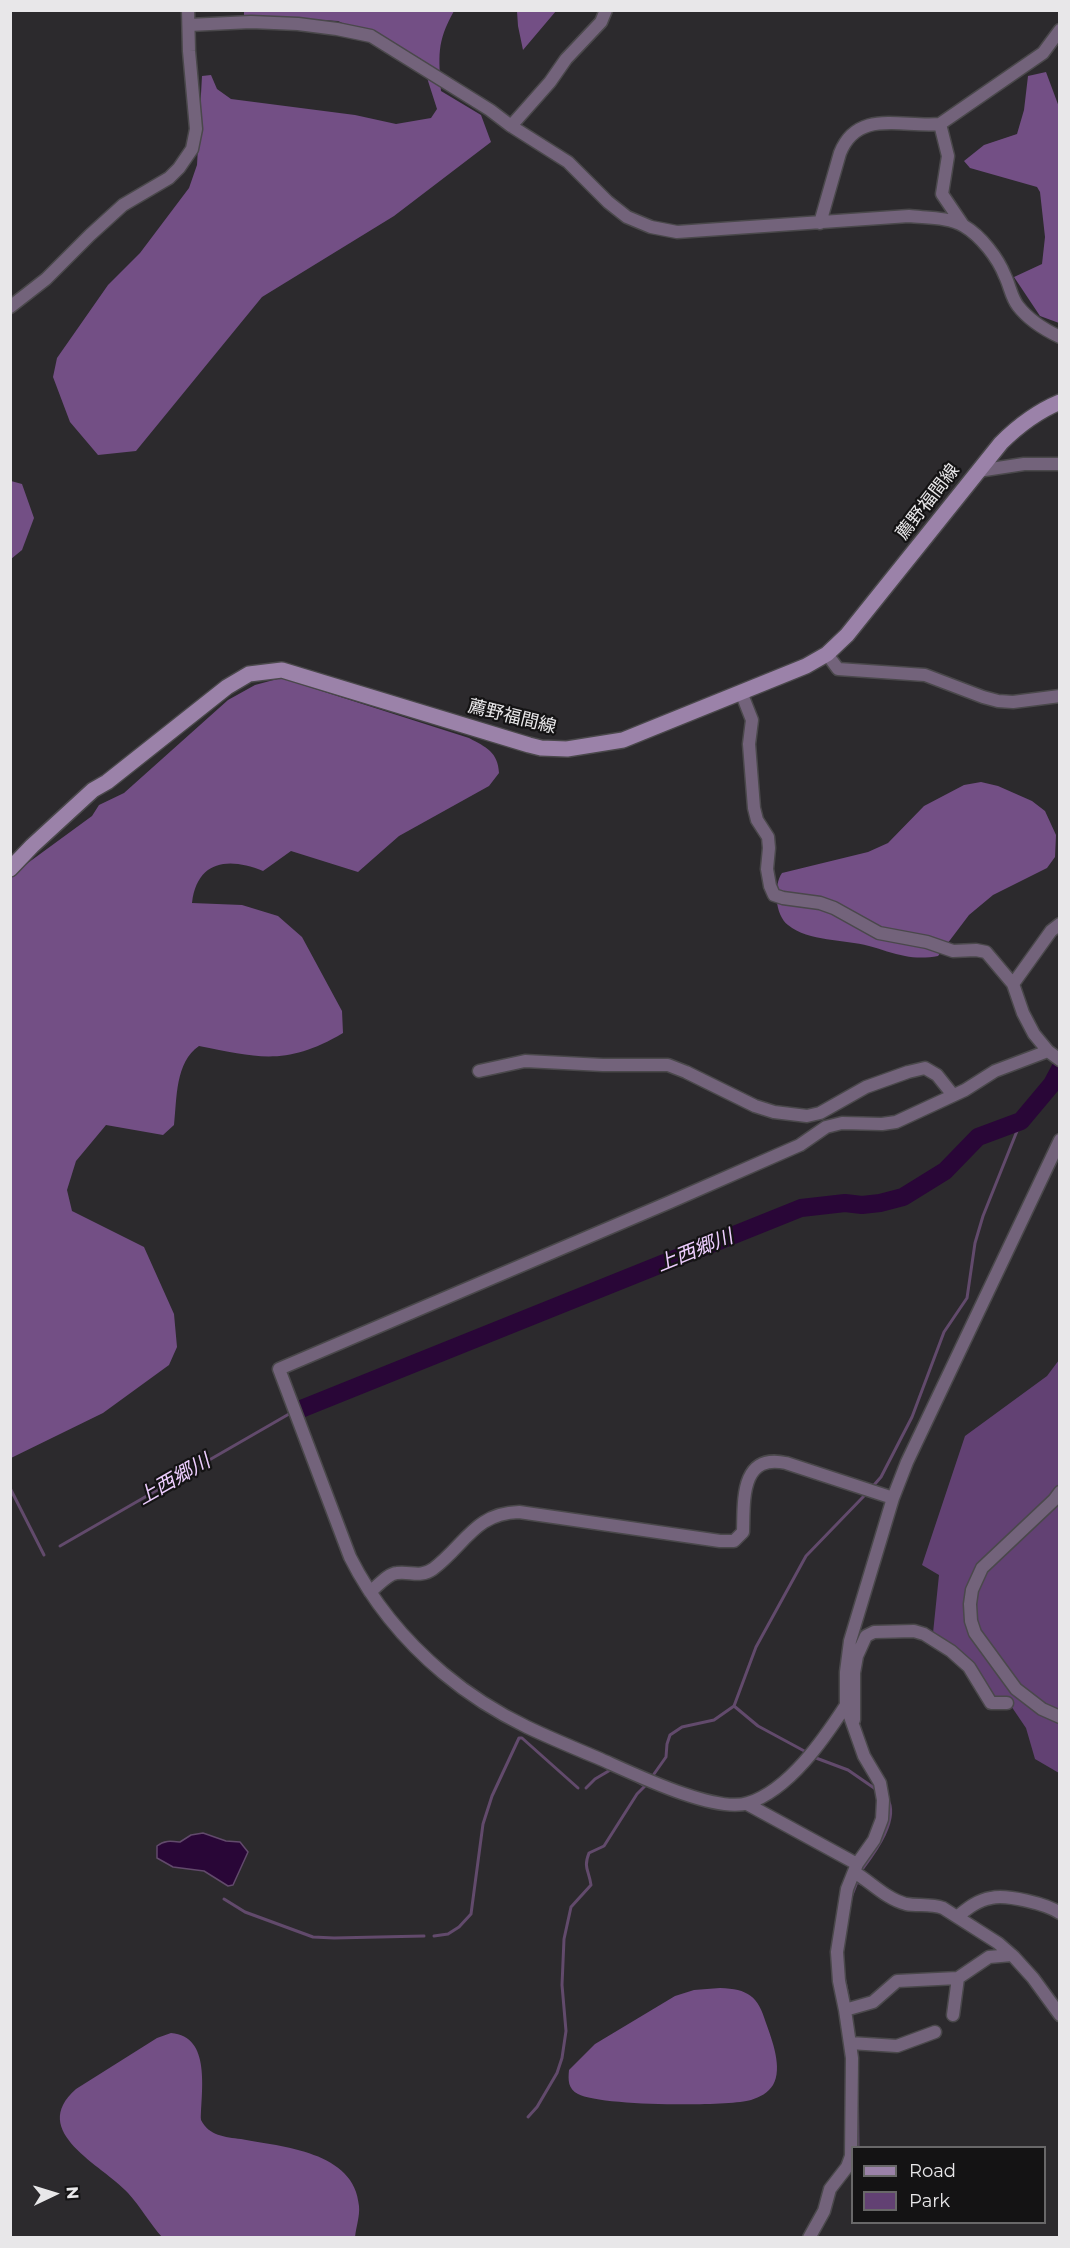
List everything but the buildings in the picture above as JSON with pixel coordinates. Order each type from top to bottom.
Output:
[{"type":"main road","name":"薦野福間線","points":[[10,869],[93,790],[107,782],[227,687],[249,674],[282,670],[529,745],[554,749],[585,747],[623,740],[778,678],[827,654],[847,635],[1001,443],[1022,423],[1043,409],[1059,402]]},
{"type":"street","points":[[10,307],[46,279],[90,234],[123,205],[170,178],[187,158],[195,140],[196,129],[188,10]]},
{"type":"street","points":[[511,126],[550,82],[566,59],[601,22],[606,10]]},
{"type":"street","points":[[189,25],[251,22],[298,24],[371,36],[568,162],[627,218],[651,227],[677,232],[909,216],[963,225]]},
{"type":"street","points":[[820,223],[843,144],[854,132],[878,123],[927,126],[940,124],[1043,53],[1059,30]]},
{"type":"street","points":[[940,124],[948,156],[942,194],[963,225],[981,240],[993,255],[1005,275],[1010,292],[1018,306],[1045,329],[1059,337]]},
{"type":"street","points":[[978,471],[1024,464],[1059,464]]},
{"type":"street","points":[[827,654],[838,669],[925,675],[998,701],[1013,702],[1059,696]]},
{"type":"street","points":[[741,692],[752,720],[748,744],[754,808],[757,820],[768,837],[767,869],[774,895],[820,903],[834,908],[879,933],[927,942],[953,951],[986,952],[1013,984],[1023,1013],[1034,1034],[1053,1055],[995,1071],[966,1090],[896,1122],[842,1123],[826,1128],[800,1145],[279,1369],[350,1557],[361,1580],[392,1621],[442,1672],[464,1689],[521,1724],[661,1786],[719,1803],[747,1804],[856,1868],[892,1899],[907,1904],[934,1905],[958,1916],[998,1942],[1012,1955],[1033,1978],[1059,2015]]},
{"type":"street","points":[[1013,984],[1051,931],[1059,924]]},
{"type":"street","points":[[478,1071],[525,1061],[668,1065],[755,1106],[774,1112],[807,1116],[820,1113],[866,1087],[925,1068],[937,1075],[953,1095]]},
{"type":"street","points":[[851,2146],[850,2126],[853,2090],[837,1952],[844,1905],[856,1868],[874,1840],[882,1819],[883,1795],[864,1756],[846,1706],[846,1672],[850,1641],[893,1498],[908,1462],[1059,1140]]},
{"type":"street","points":[[370,1592],[389,1576],[397,1573],[415,1575],[433,1569],[486,1520],[506,1513],[519,1512],[720,1541],[734,1541],[743,1532],[748,1477],[765,1462],[786,1463],[893,1498]]},
{"type":"street","points":[[1059,1492],[1054,1500],[982,1568],[972,1590],[970,1604],[971,1621],[975,1633],[1016,1689],[1042,1709],[1059,1717]]},
{"type":"street","points":[[854,1727],[854,1673],[857,1656],[866,1636],[874,1632],[914,1631],[924,1634],[951,1651],[969,1667],[991,1703],[1006,1703]]},
{"type":"street","points":[[747,1804],[766,1794],[801,1766],[824,1740],[846,1706]]},
{"type":"street","points":[[958,1916],[972,1905],[994,1897],[1035,1904],[1059,1913]]},
{"type":"street","points":[[845,2010],[873,2002],[897,1981],[958,1978],[989,1957],[1012,1955]]},
{"type":"street","points":[[953,2015],[958,1978]]},
{"type":"street","points":[[849,2043],[897,2046],[935,2032]]},
{"type":"street","points":[[809,2238],[824,2211],[830,2189],[851,2158]]},
{"type":"green space","points":[[1059,1360],[1059,1773],[1035,1759],[1026,1728],[1007,1700],[995,1699],[933,1633],[939,1575],[922,1565],[965,1436],[1047,1376]]},
{"type":"shaded area","points":[[244,11],[454,11],[441,41],[441,91],[481,115],[491,142],[394,216],[262,297],[136,451],[98,455],[70,422],[53,377],[57,358],[108,285],[140,253],[189,188],[197,165],[202,76],[211,75],[217,89],[231,99],[355,115],[396,124],[431,118],[437,109],[421,59],[338,21],[244,15]]},
{"type":"shaded area","points":[[517,11],[556,11],[523,50],[518,26]]},
{"type":"shaded area","points":[[1046,72],[1059,107],[1059,323],[1040,316],[1014,277],[1042,264],[1045,237],[1040,192],[1037,187],[970,168],[964,161],[984,145],[1017,134],[1024,110],[1028,76]]},
{"type":"shaded area","points":[[11,481],[22,484],[34,518],[22,550],[11,559]]},
{"type":"shaded area","points":[[281,678],[469,738],[486,747],[494,755],[499,773],[489,786],[399,836],[358,872],[291,851],[263,871],[238,864],[227,864],[208,870],[200,878],[192,903],[242,905],[278,916],[302,937],[342,1011],[343,1033],[323,1044],[289,1055],[256,1056],[199,1046],[185,1061],[181,1071],[174,1125],[163,1135],[106,1125],[76,1161],[67,1190],[72,1211],[144,1247],[174,1314],[177,1347],[169,1365],[103,1413],[11,1458],[10,876],[92,816],[99,805],[124,793],[228,700],[255,685]]},
{"type":"shaded area","points":[[981,782],[998,786],[1032,801],[1045,811],[1056,835],[1055,857],[1047,868],[993,895],[969,915],[938,956],[909,957],[874,947],[816,937],[796,930],[784,920],[777,900],[777,885],[782,873],[868,852],[888,843],[924,806],[964,785]]},
{"type":"shaded area","points":[[203,1833],[226,1841],[240,1842],[248,1852],[233,1885],[228,1886],[204,1871],[173,1867],[157,1858],[157,1846],[160,1844],[168,1841],[180,1842],[191,1835]]},
{"type":"shaded area","points":[[720,1988],[745,1992],[755,2000],[763,2014],[777,2062],[776,2078],[764,2094],[751,2100],[737,2102],[663,2104],[590,2098],[572,2090],[569,2070],[595,2044],[675,1996],[694,1990]]},
{"type":"shaded area","points":[[171,2033],[184,2036],[199,2054],[202,2081],[201,2120],[204,2125],[218,2135],[276,2145],[314,2155],[345,2173],[354,2188],[359,2206],[355,2237],[162,2237],[128,2193],[74,2147],[64,2133],[60,2119],[63,2105],[76,2089],[157,2038]]},
{"type":"waterway","name":"上西郷川","points":[[301,1409],[801,1208],[845,1203],[862,1205],[903,1197],[945,1171],[978,1137],[1021,1121],[1052,1084],[1060,1069]]},
{"type":"waterway","points":[[874,1485],[881,1477],[912,1417],[944,1332],[967,1298],[975,1243],[983,1216],[1021,1121]]},
{"type":"waterway","name":"上西郷川","points":[[60,1546],[289,1414]]},
{"type":"waterway","name":"上西郷川","points":[[10,1488],[44,1555]]},
{"type":"waterway","points":[[654,1774],[666,1757],[670,1735],[682,1727],[714,1720],[734,1706],[756,1647],[806,1556],[864,1496]]},
{"type":"waterway","points":[[734,1706],[758,1726],[808,1753]]},
{"type":"waterway","points":[[434,1936],[448,1934],[459,1927],[471,1914],[483,1824],[492,1796],[519,1738],[522,1738],[578,1788]]},
{"type":"waterway","points":[[816,1758],[848,1770],[877,1790]]},
{"type":"waterway","points":[[586,1788],[595,1779],[612,1769]]},
{"type":"waterway","points":[[528,2117],[537,2107],[557,2073],[562,2058],[566,2031],[562,1985],[564,1939],[571,1907],[591,1885],[586,1866],[589,1853],[604,1846],[637,1794],[645,1786],[634,1780]]},
{"type":"waterway","points":[[863,1868],[888,1825],[890,1806],[887,1798]]},
{"type":"waterway","points":[[852,1895],[857,1882],[863,1885]]},
{"type":"waterway","points":[[224,1899],[245,1912],[313,1937],[424,1936]]},
{"type":"waterway","points":[[844,1976],[848,1996]]},
{"type":"waterway","points":[[857,2056],[858,2146]]}]
